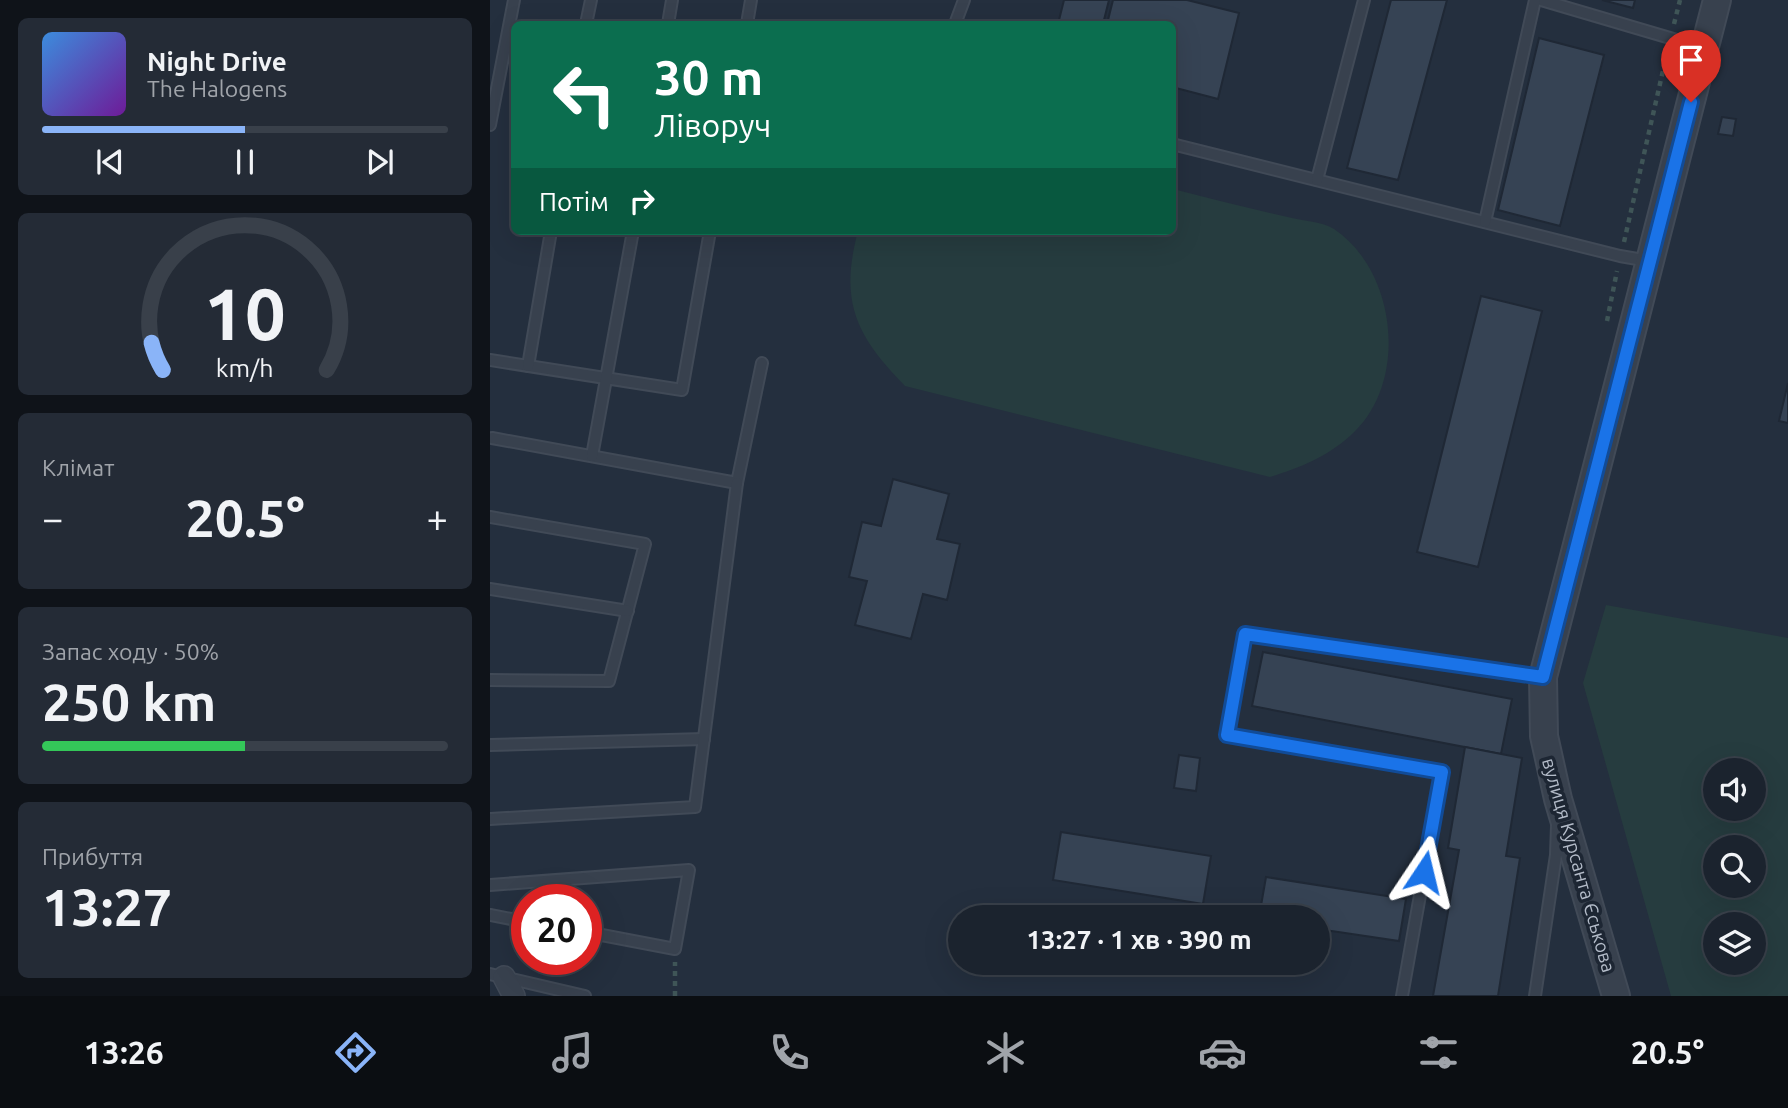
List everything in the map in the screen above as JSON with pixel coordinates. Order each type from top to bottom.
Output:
[{"type":"street","name":"вулиця Курсанта Єськова","points":[[1616,996],[1558,799],[1544,736],[1543,677],[1717,0]]},
{"type":"street","points":[[497,975],[514,996]]},
{"type":"lane","points":[[490,125],[514,0]]},
{"type":"lane","points":[[586,21],[590,0]]},
{"type":"lane","points":[[669,21],[673,0]]},
{"type":"lane","points":[[748,21],[751,0]]},
{"type":"lane","points":[[956,21],[964,0]]},
{"type":"lane","points":[[1317,180],[1364,0]]},
{"type":"lane","points":[[1485,222],[1535,0]]},
{"type":"lane","points":[[1541,0],[1704,48]]},
{"type":"lane","points":[[1176,145],[1620,256],[1651,261]]},
{"type":"lane","points":[[528,366],[550,235]]},
{"type":"lane","points":[[592,456],[632,235]]},
{"type":"lane","points":[[490,360],[682,390],[709,235]]},
{"type":"lane","points":[[490,819],[695,807],[737,482],[762,363]]},
{"type":"lane","points":[[492,438],[737,482]]},
{"type":"lane","points":[[490,517],[645,544],[609,681],[490,680]]},
{"type":"lane","points":[[490,589],[628,611]]},
{"type":"lane","points":[[1402,996],[1442,772],[1227,735],[1245,634],[1543,677]]},
{"type":"lane","points":[[490,745],[704,740]]},
{"type":"lane","points":[[1535,996],[1556,855],[1558,799]]},
{"type":"lane","points":[[490,885],[689,870],[676,948],[602,936]]},
{"type":"lane","points":[[490,915],[511,919]]},
{"type":"lane","points":[[497,975],[585,996]]},
{"type":"path","points":[[1620,256],[1680,0]]},
{"type":"path","points":[[675,996],[676,948]]},
{"type":"green space","points":[[1176,190],[1319,223],[1334,229],[1355,248],[1372,272],[1383,300],[1388,330],[1388,359],[1381,388],[1369,414],[1350,436],[1322,456],[1270,477],[905,386],[874,351],[856,316],[850,278],[857,235],[1176,235]]},
{"type":"green space","points":[[1606,605],[1788,638],[1788,996],[1671,996],[1583,683]]},
{"type":"building","points":[[1064,0],[1109,0],[1104,21],[1059,21]]},
{"type":"building","points":[[1113,0],[1187,0],[1239,13],[1218,99],[1176,88],[1176,21],[1108,21]]},
{"type":"building","points":[[1391,0],[1447,0],[1398,180],[1347,168]]},
{"type":"building","points":[[1602,0],[1635,0],[1633,8]]},
{"type":"building","points":[[1539,38],[1604,55],[1560,226],[1498,210]]},
{"type":"building","points":[[1722,117],[1736,119],[1733,136],[1718,134]]},
{"type":"building","points":[[1481,296],[1542,311],[1478,567],[1417,552]]},
{"type":"building","points":[[1788,383],[1788,423],[1779,421]]},
{"type":"building","points":[[893,479],[949,494],[937,539],[960,544],[947,600],[923,594],[911,639],[855,625],[867,581],[849,577],[862,522],[881,526]]},
{"type":"building","points":[[1263,652],[1512,699],[1501,754],[1252,706]]},
{"type":"building","points":[[1465,747],[1522,758],[1506,856],[1520,858],[1498,996],[1433,996],[1459,850],[1448,848]]},
{"type":"building","points":[[1179,755],[1200,758],[1196,791],[1174,788]]},
{"type":"building","points":[[1061,832],[1211,856],[1203,904],[1053,880]]},
{"type":"building","points":[[1266,877],[1406,899],[1399,941],[1330,931],[1330,905],[1261,905]]},
{"type":"route","points":[[1424,872],[1442,772],[1227,735],[1245,634],[1543,677],[1691,102]]}]
